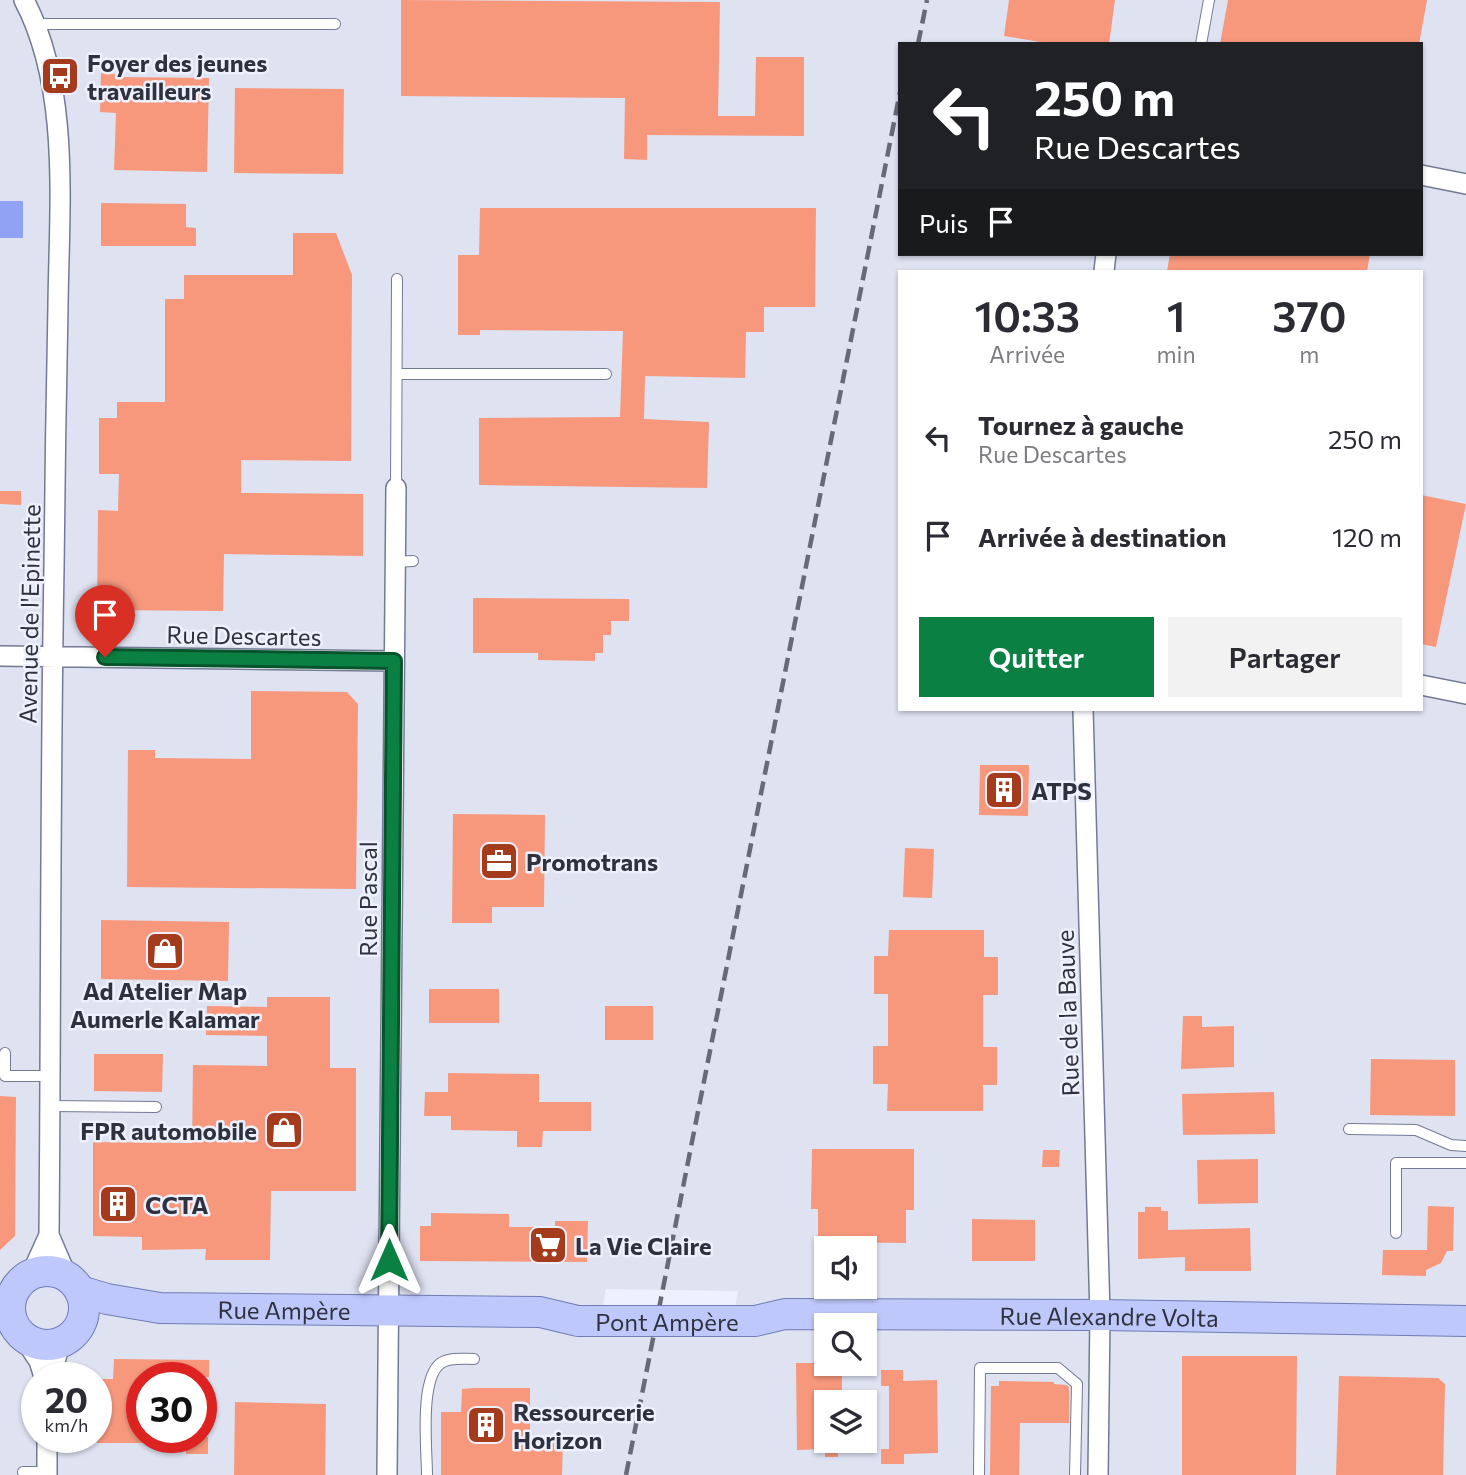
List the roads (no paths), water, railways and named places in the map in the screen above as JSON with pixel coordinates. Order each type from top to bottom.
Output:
[{"type":"main road","points":[[48,1271],[73,1284],[84,1302],[84,1314],[70,1334],[40,1344],[12,1327],[12,1300],[16,1286],[48,1271]]},
{"type":"main road","name":"Rue Ampère","points":[[73,1284],[107,1299],[160,1308],[579,1312]]},
{"type":"main road","name":"Rue Ampère","points":[[70,1334],[160,1308]]},
{"type":"main road","name":"Pont Ampère","points":[[579,1312],[756,1314]]},
{"type":"main road","name":"Rue Alexandre Volta","points":[[756,1314],[1100,1315],[1466,1321]]},
{"type":"street","name":"Avenue de l'Epinette","points":[[23,0],[36,24],[47,57],[56,108],[59,201],[52,656],[49,1235],[73,1284]]},
{"type":"street","points":[[1423,175],[1466,184]]},
{"type":"street","name":"Rue Pascal","points":[[387,1475],[394,661],[404,561],[396,488]]},
{"type":"street","name":"Rue Descartes","points":[[0,656],[394,661]]},
{"type":"street","points":[[1423,685],[1466,694]]},
{"type":"street","name":"Rue de la Bauve","points":[[1083,711],[1100,1315],[1098,1471]]},
{"type":"street","name":"Avenue de l'Epinette","points":[[16,1286],[49,1235]]},
{"type":"street","points":[[12,1327],[39,1362]]},
{"type":"street","points":[[58,1362],[70,1334]]},
{"type":"street","points":[[47,1453],[47,1474]]},
{"type":"lane","points":[[1201,42],[1209,0]]},
{"type":"lane","points":[[36,24],[335,24]]},
{"type":"lane","points":[[396,488],[397,279]]},
{"type":"lane","points":[[397,374],[606,374]]},
{"type":"lane","points":[[5,1053],[5,1076],[51,1076]]},
{"type":"lane","points":[[50,1106],[156,1107]]},
{"type":"lane","points":[[1349,1129],[1416,1130],[1451,1146],[1466,1146]]},
{"type":"lane","points":[[1395,1233],[1396,1163],[1466,1163]]},
{"type":"lane","points":[[427,1475],[428,1390],[432,1374],[441,1363],[452,1359],[474,1359]]},
{"type":"lane","points":[[979,1475],[980,1368],[1058,1368],[1077,1384],[1076,1471],[1098,1471]]},
{"type":"lane","points":[[23,1472],[47,1474]]},
{"type":"water","points":[[0,201],[23,201],[23,238],[0,238]]},
{"type":"railway","points":[[918,42],[927,0]]},
{"type":"railway","points":[[626,1475],[898,102]]},
{"type":"place","name":"Foyer des jeunes travailleurs","points":[[60,76]]},
{"type":"place","name":"ATPS","points":[[1004,790]]},
{"type":"place","name":"Promotrans","points":[[499,861]]},
{"type":"place","name":"Ad Atelier Map Aumerle Kalamar","points":[[165,951]]},
{"type":"place","name":"FPR automobile","points":[[284,1130]]},
{"type":"place","name":"CCTA","points":[[118,1204]]},
{"type":"place","name":"La Vie Claire","points":[[548,1245]]},
{"type":"place","name":"Ressourcerie Horizon","points":[[486,1425]]}]
